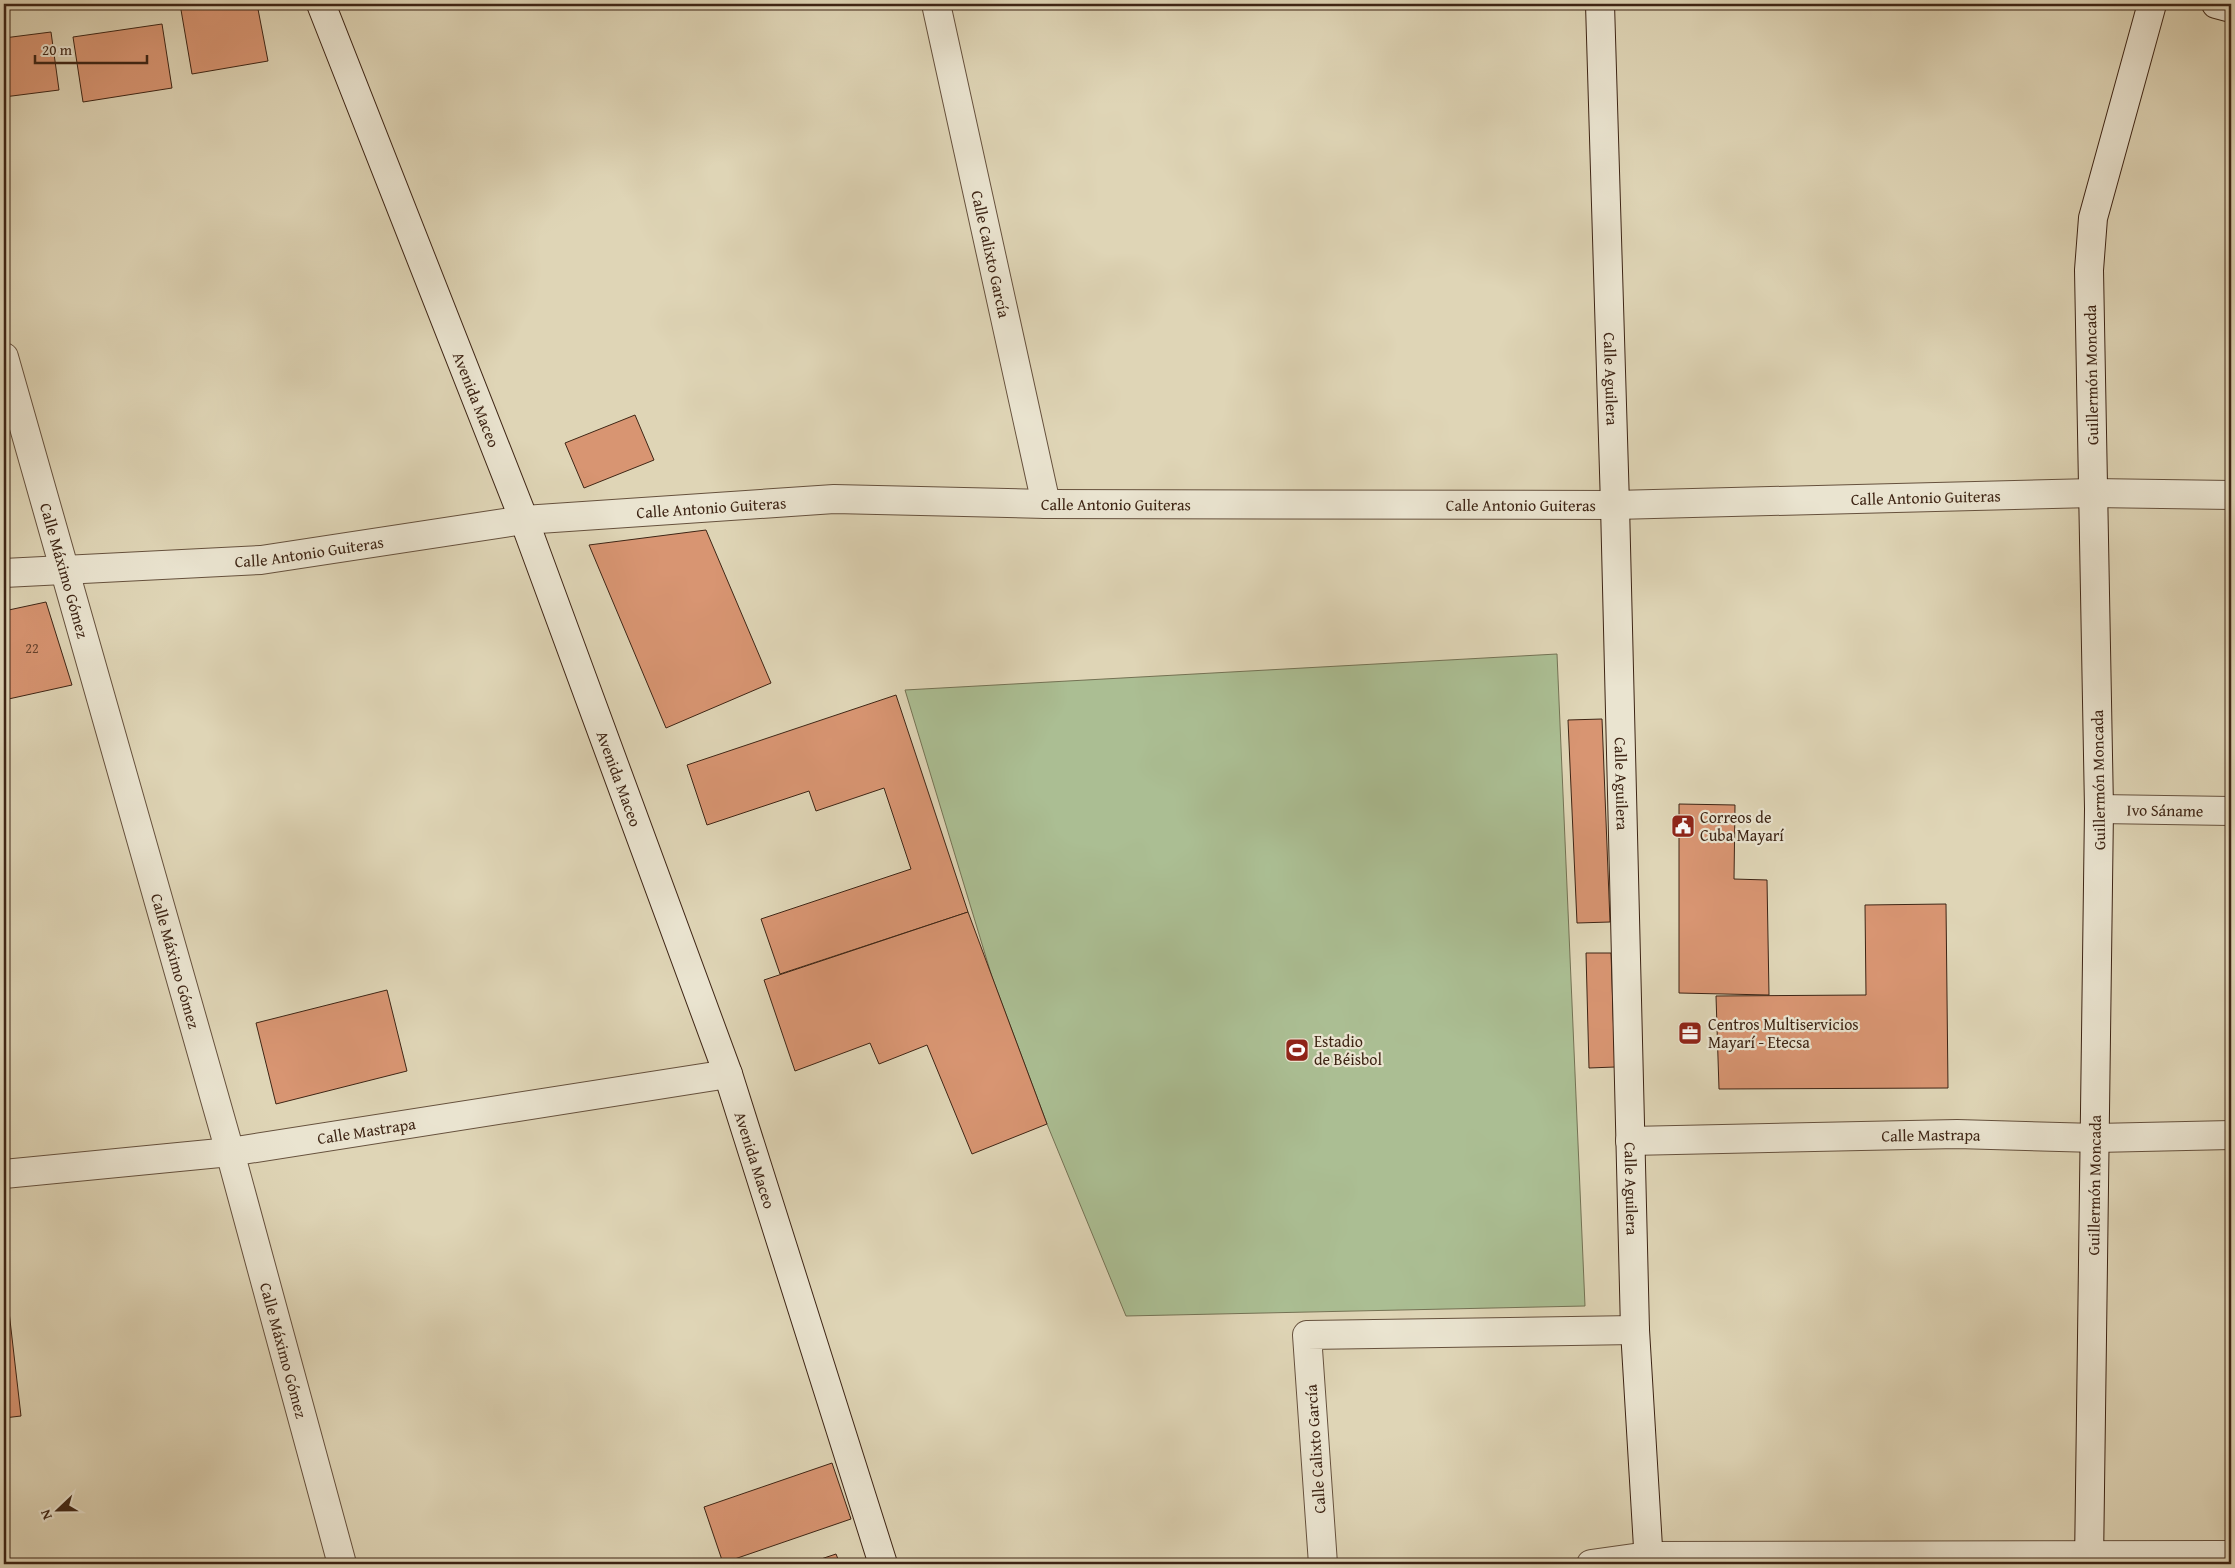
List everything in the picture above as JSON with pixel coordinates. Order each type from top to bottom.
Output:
[{"type":"street","name":"Avenida Maceo","points":[[321,4],[524,520],[728,1074],[883,1564]]},
{"type":"street","name":"Calle Calixto García","points":[[936,4],[1046,504]]},
{"type":"street","name":"Calle Aguilera","points":[[1600,4],[1615,505],[1635,1330],[1648,1560]]},
{"type":"street","name":"Guillermón Moncada","points":[[2089,1559],[2099,809],[2089,270],[2093,218],[2152,4]]},
{"type":"street","points":[[2216,4],[2231,8]]},
{"type":"street","name":"Calle Máximo Gómez","points":[[4,357],[230,1152],[342,1564]]},
{"type":"street","name":"Calle Antonio Guiteras","points":[[4,573],[261,560],[524,520],[834,499],[1046,504],[1615,505],[2093,493],[2231,495]]},
{"type":"street","name":"Ivo Sáname","points":[[2099,809],[2231,811]]},
{"type":"street","name":"Calle Mastrapa","points":[[4,1174],[230,1152],[728,1074]]},
{"type":"street","name":"Calle Mastrapa","points":[[1630,1140],[1957,1134],[2096,1138],[2231,1135]]},
{"type":"street","name":"Calle Calixto García","points":[[1323,1564],[1307,1335],[1635,1330]]},
{"type":"street","points":[[1591,1564],[1648,1560],[2089,1559],[2231,1555]]},
{"type":"green space","name":"Estadio de Béisbol","points":[[1557,654],[1585,1306],[1126,1316],[1047,1124],[992,977],[905,690]]},
{"type":"building","points":[[180,4],[257,4],[268,61],[192,74]]},
{"type":"building","points":[[162,24],[172,88],[83,102],[73,37]]},
{"type":"building","points":[[51,32],[59,90],[4,97],[4,38]]},
{"type":"building","points":[[635,415],[654,460],[584,488],[565,443]]},
{"type":"building","points":[[706,530],[771,683],[666,728],[589,545]]},
{"type":"building","points":[[46,602],[72,685],[4,700],[4,611]]},
{"type":"building","points":[[896,695],[968,912],[780,974],[761,919],[911,869],[884,788],[816,811],[809,791],[707,825],[687,765]]},
{"type":"building","points":[[1602,719],[1610,922],[1577,923],[1568,720]]},
{"type":"building","points":[[1679,804],[1735,805],[1734,879],[1767,880],[1769,995],[1679,993]]},
{"type":"building","points":[[1946,904],[1948,1088],[1719,1089],[1716,996],[1866,995],[1865,905]]},
{"type":"building","points":[[968,912],[1047,1124],[972,1154],[927,1045],[879,1064],[870,1043],[795,1071],[764,980]]},
{"type":"building","points":[[1586,953],[1611,953],[1615,1067],[1589,1068]]},
{"type":"building","points":[[387,990],[407,1071],[276,1104],[256,1023]]},
{"type":"building","points":[[4,1268],[21,1416],[4,1418]]},
{"type":"building","points":[[832,1463],[851,1519],[723,1563],[704,1507]]},
{"type":"building","points":[[836,1554],[840,1564],[806,1564]]},
{"type":"place","name":"Correos de Cuba Mayarí","points":[[1683,826]]},
{"type":"place","name":"Centros Multiservicios Mayarí - Etecsa","points":[[1690,1033]]},
{"type":"place","name":"Estadio de Béisbol","points":[[1297,1050]]}]
